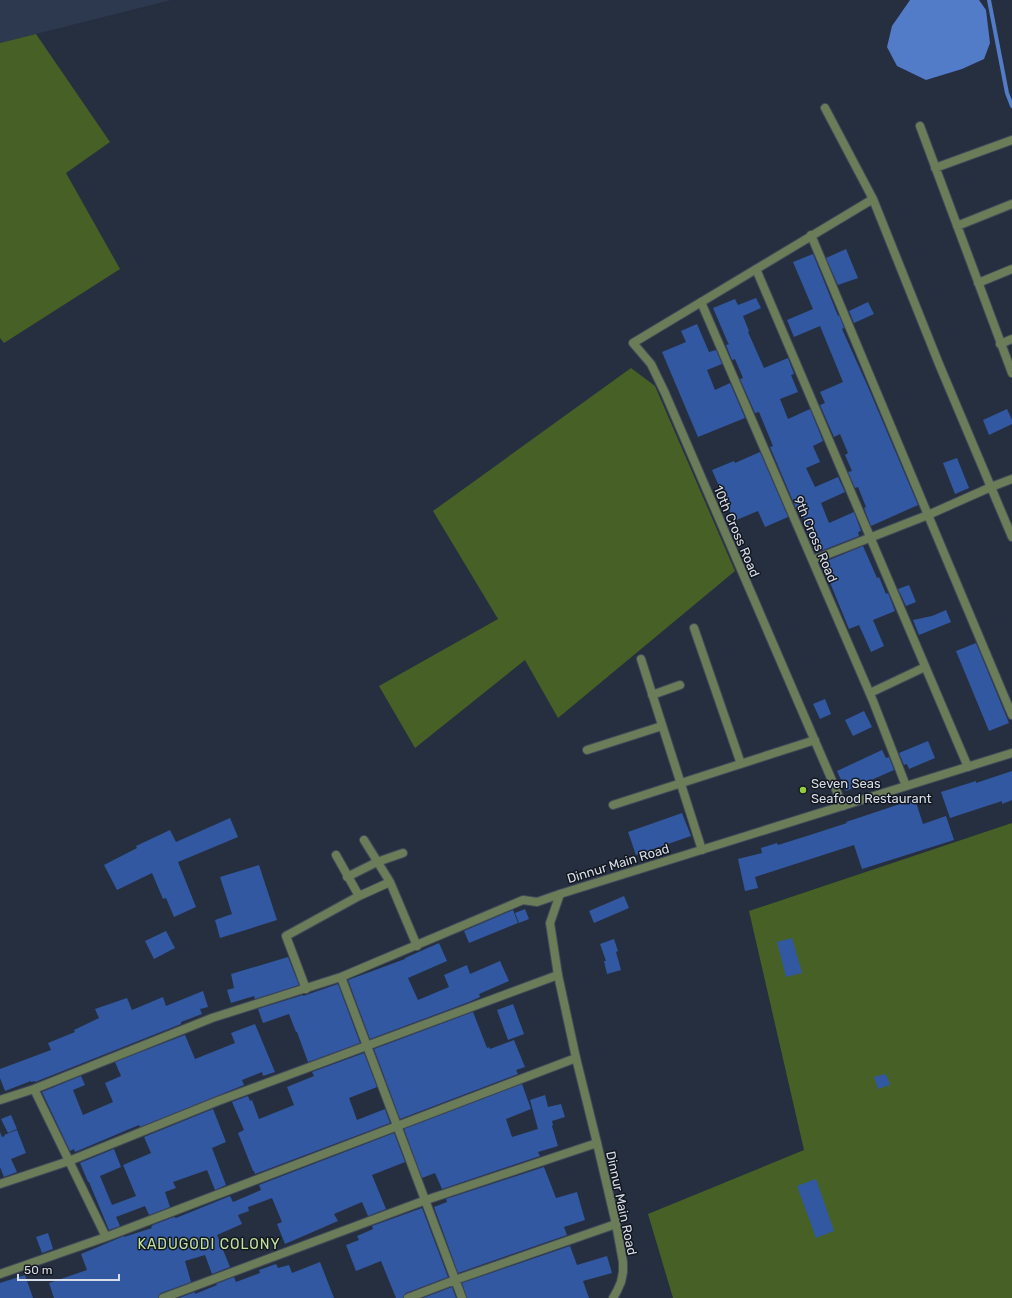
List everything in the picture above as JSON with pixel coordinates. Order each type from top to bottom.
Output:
[{"type":"street","points":[[825,108],[873,199],[933,350],[1012,537]]},
{"type":"street","points":[[920,126],[1012,373]]},
{"type":"street","points":[[935,168],[1012,140]]},
{"type":"street","points":[[701,302],[873,199]]},
{"type":"street","points":[[957,226],[1012,204]]},
{"type":"street","points":[[812,235],[1012,715]]},
{"type":"street","points":[[756,269],[968,767]]},
{"type":"street","points":[[978,283],[1012,269]]},
{"type":"street","name":"9th Cross Road","points":[[701,302],[870,693],[906,786]]},
{"type":"street","name":"10th Cross Road","points":[[701,302],[633,343],[651,364],[666,393],[843,806]]},
{"type":"street","points":[[1000,344],[1012,339]]},
{"type":"street","points":[[813,560],[928,515],[1012,479]]},
{"type":"street","points":[[694,628],[741,764]]},
{"type":"street","points":[[640,659],[702,850]]},
{"type":"street","points":[[870,693],[925,667]]},
{"type":"street","points":[[652,695],[680,685]]},
{"type":"street","points":[[586,750],[662,726]]},
{"type":"street","points":[[613,805],[814,740]]},
{"type":"street","name":"Dinnur Main Road","points":[[613,1298],[617,1291],[623,1272],[623,1262],[616,1224],[576,1058],[558,975],[550,923],[560,894],[1012,753]]},
{"type":"street","points":[[364,840],[390,882],[417,946]]},
{"type":"street","points":[[347,877],[377,862],[403,853]]},
{"type":"street","points":[[336,855],[359,896]]},
{"type":"street","points":[[306,989],[286,936],[359,896],[390,882]]},
{"type":"street","points":[[0,1100],[34,1089],[212,1018],[341,977],[523,900],[537,902],[560,894]]},
{"type":"street","points":[[0,1184],[69,1161],[218,1101],[558,975]]},
{"type":"street","points":[[341,977],[462,1298]]},
{"type":"street","points":[[0,1274],[106,1237],[576,1058]]},
{"type":"street","points":[[34,1089],[106,1237]]},
{"type":"street","points":[[163,1298],[426,1200],[597,1143]]},
{"type":"street","points":[[408,1298],[455,1280],[616,1224]]},
{"type":"shaded area","points":[[0,0],[171,0],[0,43]]},
{"type":"green space","points":[[36,34],[110,142],[66,173],[120,269],[4,343],[0,338],[0,43]]},
{"type":"green space","points":[[631,368],[655,386],[735,571],[558,718],[525,660],[415,748],[379,686],[498,619],[433,511]]},
{"type":"green space","points":[[1012,823],[1012,1298],[673,1298],[648,1214],[804,1150],[749,911]]},
{"type":"water","points":[[910,0],[979,0],[986,10],[990,43],[984,59],[962,69],[926,80],[897,66],[887,47],[892,26]]},
{"type":"building","points":[[846,249],[858,278],[838,285],[826,258]]},
{"type":"building","points":[[813,254],[838,316],[839,315],[844,328],[842,329],[918,505],[871,526],[864,508],[866,507],[858,487],[855,488],[848,472],[852,471],[845,455],[848,453],[840,434],[834,437],[820,405],[825,403],[820,392],[843,382],[820,326],[794,337],[787,320],[813,309],[793,262]]},
{"type":"building","points":[[756,298],[761,308],[743,316],[749,331],[748,332],[764,368],[788,358],[794,374],[791,375],[798,392],[780,399],[788,419],[810,409],[823,441],[813,446],[820,462],[806,468],[815,487],[838,477],[845,492],[821,503],[829,523],[854,512],[861,531],[858,532],[859,536],[818,552],[801,512],[798,513],[770,447],[773,446],[759,412],[755,413],[740,379],[743,378],[735,359],[732,360],[726,345],[729,344],[713,308],[735,299],[738,305]]},
{"type":"building","points":[[868,302],[874,314],[854,323],[849,311]]},
{"type":"building","points":[[697,324],[709,352],[716,350],[722,364],[707,370],[715,390],[730,383],[745,418],[698,437],[662,352],[686,342],[681,331]]},
{"type":"building","points":[[1007,409],[1012,420],[1012,424],[989,435],[983,420]]},
{"type":"building","points":[[760,452],[788,517],[765,527],[758,511],[734,521],[712,470],[734,461],[735,463]]},
{"type":"building","points":[[957,458],[969,488],[955,494],[943,463]]},
{"type":"building","points":[[863,546],[877,578],[879,577],[886,594],[888,593],[895,611],[873,620],[884,646],[871,652],[859,625],[849,629],[822,563]]},
{"type":"building","points":[[909,585],[916,602],[906,606],[898,589]]},
{"type":"building","points":[[946,610],[951,622],[919,635],[913,620],[932,616]]},
{"type":"building","points":[[976,643],[1009,723],[989,731],[956,651]]},
{"type":"building","points":[[825,699],[831,714],[820,719],[813,704]]},
{"type":"building","points":[[864,711],[872,727],[853,736],[845,720]]},
{"type":"building","points":[[928,741],[935,758],[909,769],[907,764],[904,765],[899,753]]},
{"type":"building","points":[[882,750],[886,758],[889,757],[894,770],[846,791],[837,771]]},
{"type":"building","points":[[1012,771],[1012,800],[1002,804],[1002,801],[950,818],[941,792],[976,781],[976,783]]},
{"type":"building","points":[[915,799],[923,824],[946,816],[954,840],[862,869],[854,845],[755,877],[758,888],[745,891],[738,859],[762,853],[761,848],[777,843],[778,845],[810,835]]},
{"type":"building","points":[[682,813],[691,836],[636,855],[628,832]]},
{"type":"building","points":[[230,818],[238,837],[178,862],[196,907],[174,917],[166,898],[163,899],[152,873],[117,890],[104,865],[137,848],[136,846],[170,830],[176,842]]},
{"type":"building","points":[[259,865],[277,920],[220,938],[215,920],[232,914],[220,877]]},
{"type":"building","points":[[624,896],[629,908],[594,923],[589,911]]},
{"type":"building","points":[[525,909],[529,919],[519,923],[515,913]]},
{"type":"building","points":[[513,910],[518,923],[469,943],[464,931]]},
{"type":"building","points":[[166,931],[175,948],[154,959],[145,941]]},
{"type":"building","points":[[792,938],[802,973],[786,977],[777,942]]},
{"type":"building","points":[[614,939],[618,951],[616,952],[621,970],[607,974],[604,961],[606,961],[600,944]]},
{"type":"building","points":[[439,943],[447,961],[408,978],[418,1000],[449,987],[444,975],[467,965],[470,974],[500,961],[509,981],[479,994],[480,997],[469,1002],[370,1039],[348,980],[405,959]]},
{"type":"building","points":[[288,957],[299,985],[255,999],[254,996],[231,1003],[227,990],[234,988],[231,974]]},
{"type":"building","points":[[338,984],[360,1043],[308,1062],[289,1014],[263,1023],[258,1009]]},
{"type":"building","points":[[203,991],[208,1007],[200,1009],[202,1014],[181,1022],[181,1024],[35,1082],[31,1081],[5,1091],[0,1078],[0,1069],[51,1050],[48,1043],[75,1032],[74,1030],[99,1018],[95,1009],[127,998],[132,1010],[163,997],[166,1006]]},
{"type":"building","points":[[513,1004],[524,1034],[508,1040],[497,1010]]},
{"type":"building","points":[[473,1012],[487,1048],[489,1047],[490,1049],[514,1040],[525,1067],[516,1070],[518,1074],[400,1119],[374,1049]]},
{"type":"building","points":[[255,1024],[275,1072],[263,1076],[262,1072],[242,1080],[244,1085],[140,1127],[139,1125],[75,1152],[74,1149],[70,1151],[42,1092],[81,1076],[85,1085],[73,1090],[83,1115],[113,1102],[105,1083],[121,1076],[115,1062],[185,1035],[195,1059],[235,1043],[231,1033]]},
{"type":"building","points":[[364,1053],[377,1087],[349,1098],[357,1120],[385,1109],[390,1123],[255,1174],[238,1133],[244,1130],[232,1102],[248,1096],[250,1101],[252,1100],[259,1119],[294,1105],[287,1087],[314,1076],[312,1072]]},
{"type":"building","points":[[886,1074],[890,1085],[878,1089],[874,1077]]},
{"type":"building","points":[[522,1084],[531,1109],[506,1119],[512,1137],[538,1129],[530,1100],[545,1095],[548,1107],[561,1104],[565,1117],[552,1121],[558,1146],[538,1152],[540,1156],[442,1189],[435,1173],[422,1178],[404,1129]]},
{"type":"building","points":[[213,1109],[226,1142],[212,1148],[226,1185],[215,1190],[207,1170],[173,1182],[176,1188],[165,1192],[170,1207],[149,1215],[145,1206],[116,1217],[120,1226],[109,1230],[80,1163],[114,1149],[121,1167],[100,1176],[112,1205],[136,1196],[123,1165],[151,1153],[144,1137]]},
{"type":"building","points":[[11,1115],[17,1129],[8,1133],[1,1119]]},
{"type":"building","points":[[17,1130],[26,1153],[11,1159],[17,1172],[4,1177],[0,1167],[0,1132],[2,1137]]},
{"type":"building","points":[[394,1133],[405,1162],[372,1175],[386,1209],[368,1216],[362,1202],[334,1214],[338,1221],[285,1244],[277,1224],[282,1222],[272,1198],[248,1207],[249,1211],[238,1215],[242,1224],[217,1235],[230,1267],[212,1274],[205,1255],[185,1261],[191,1282],[161,1293],[158,1298],[54,1298],[49,1283],[87,1270],[81,1254],[124,1236],[152,1228],[151,1227],[153,1225],[174,1217],[176,1218],[230,1196],[233,1202],[261,1190],[259,1185]]},
{"type":"building","points":[[544,1167],[556,1198],[577,1192],[585,1220],[564,1227],[567,1235],[458,1273],[434,1207],[447,1202],[446,1199]]},
{"type":"building","points":[[816,1179],[834,1231],[816,1238],[797,1186]]},
{"type":"building","points":[[422,1208],[448,1277],[406,1293],[403,1298],[396,1298],[381,1261],[356,1271],[346,1245],[359,1240],[357,1236],[373,1229],[372,1226]]},
{"type":"building","points":[[48,1233],[53,1249],[42,1253],[36,1237]]},
{"type":"building","points":[[570,1246],[577,1265],[607,1256],[612,1273],[583,1281],[589,1298],[467,1298],[462,1283]]},
{"type":"building","points":[[320,1262],[334,1298],[179,1298],[195,1292],[195,1294],[234,1277],[236,1282],[260,1273],[259,1270],[276,1264],[278,1268],[289,1265],[292,1273]]},
{"type":"building","points":[[25,1275],[33,1298],[0,1298],[0,1283]]},
{"type":"building","points":[[452,1287],[456,1298],[423,1298]]},
{"type":"waterway","points":[[989,0],[1007,93],[1012,106]]},
{"type":"place","name":"Seven Seas Seafood Restaurant","points":[[803,790]]},
{"type":"district","name":"KADUGODI COLONY","points":[[209,1244]]}]
